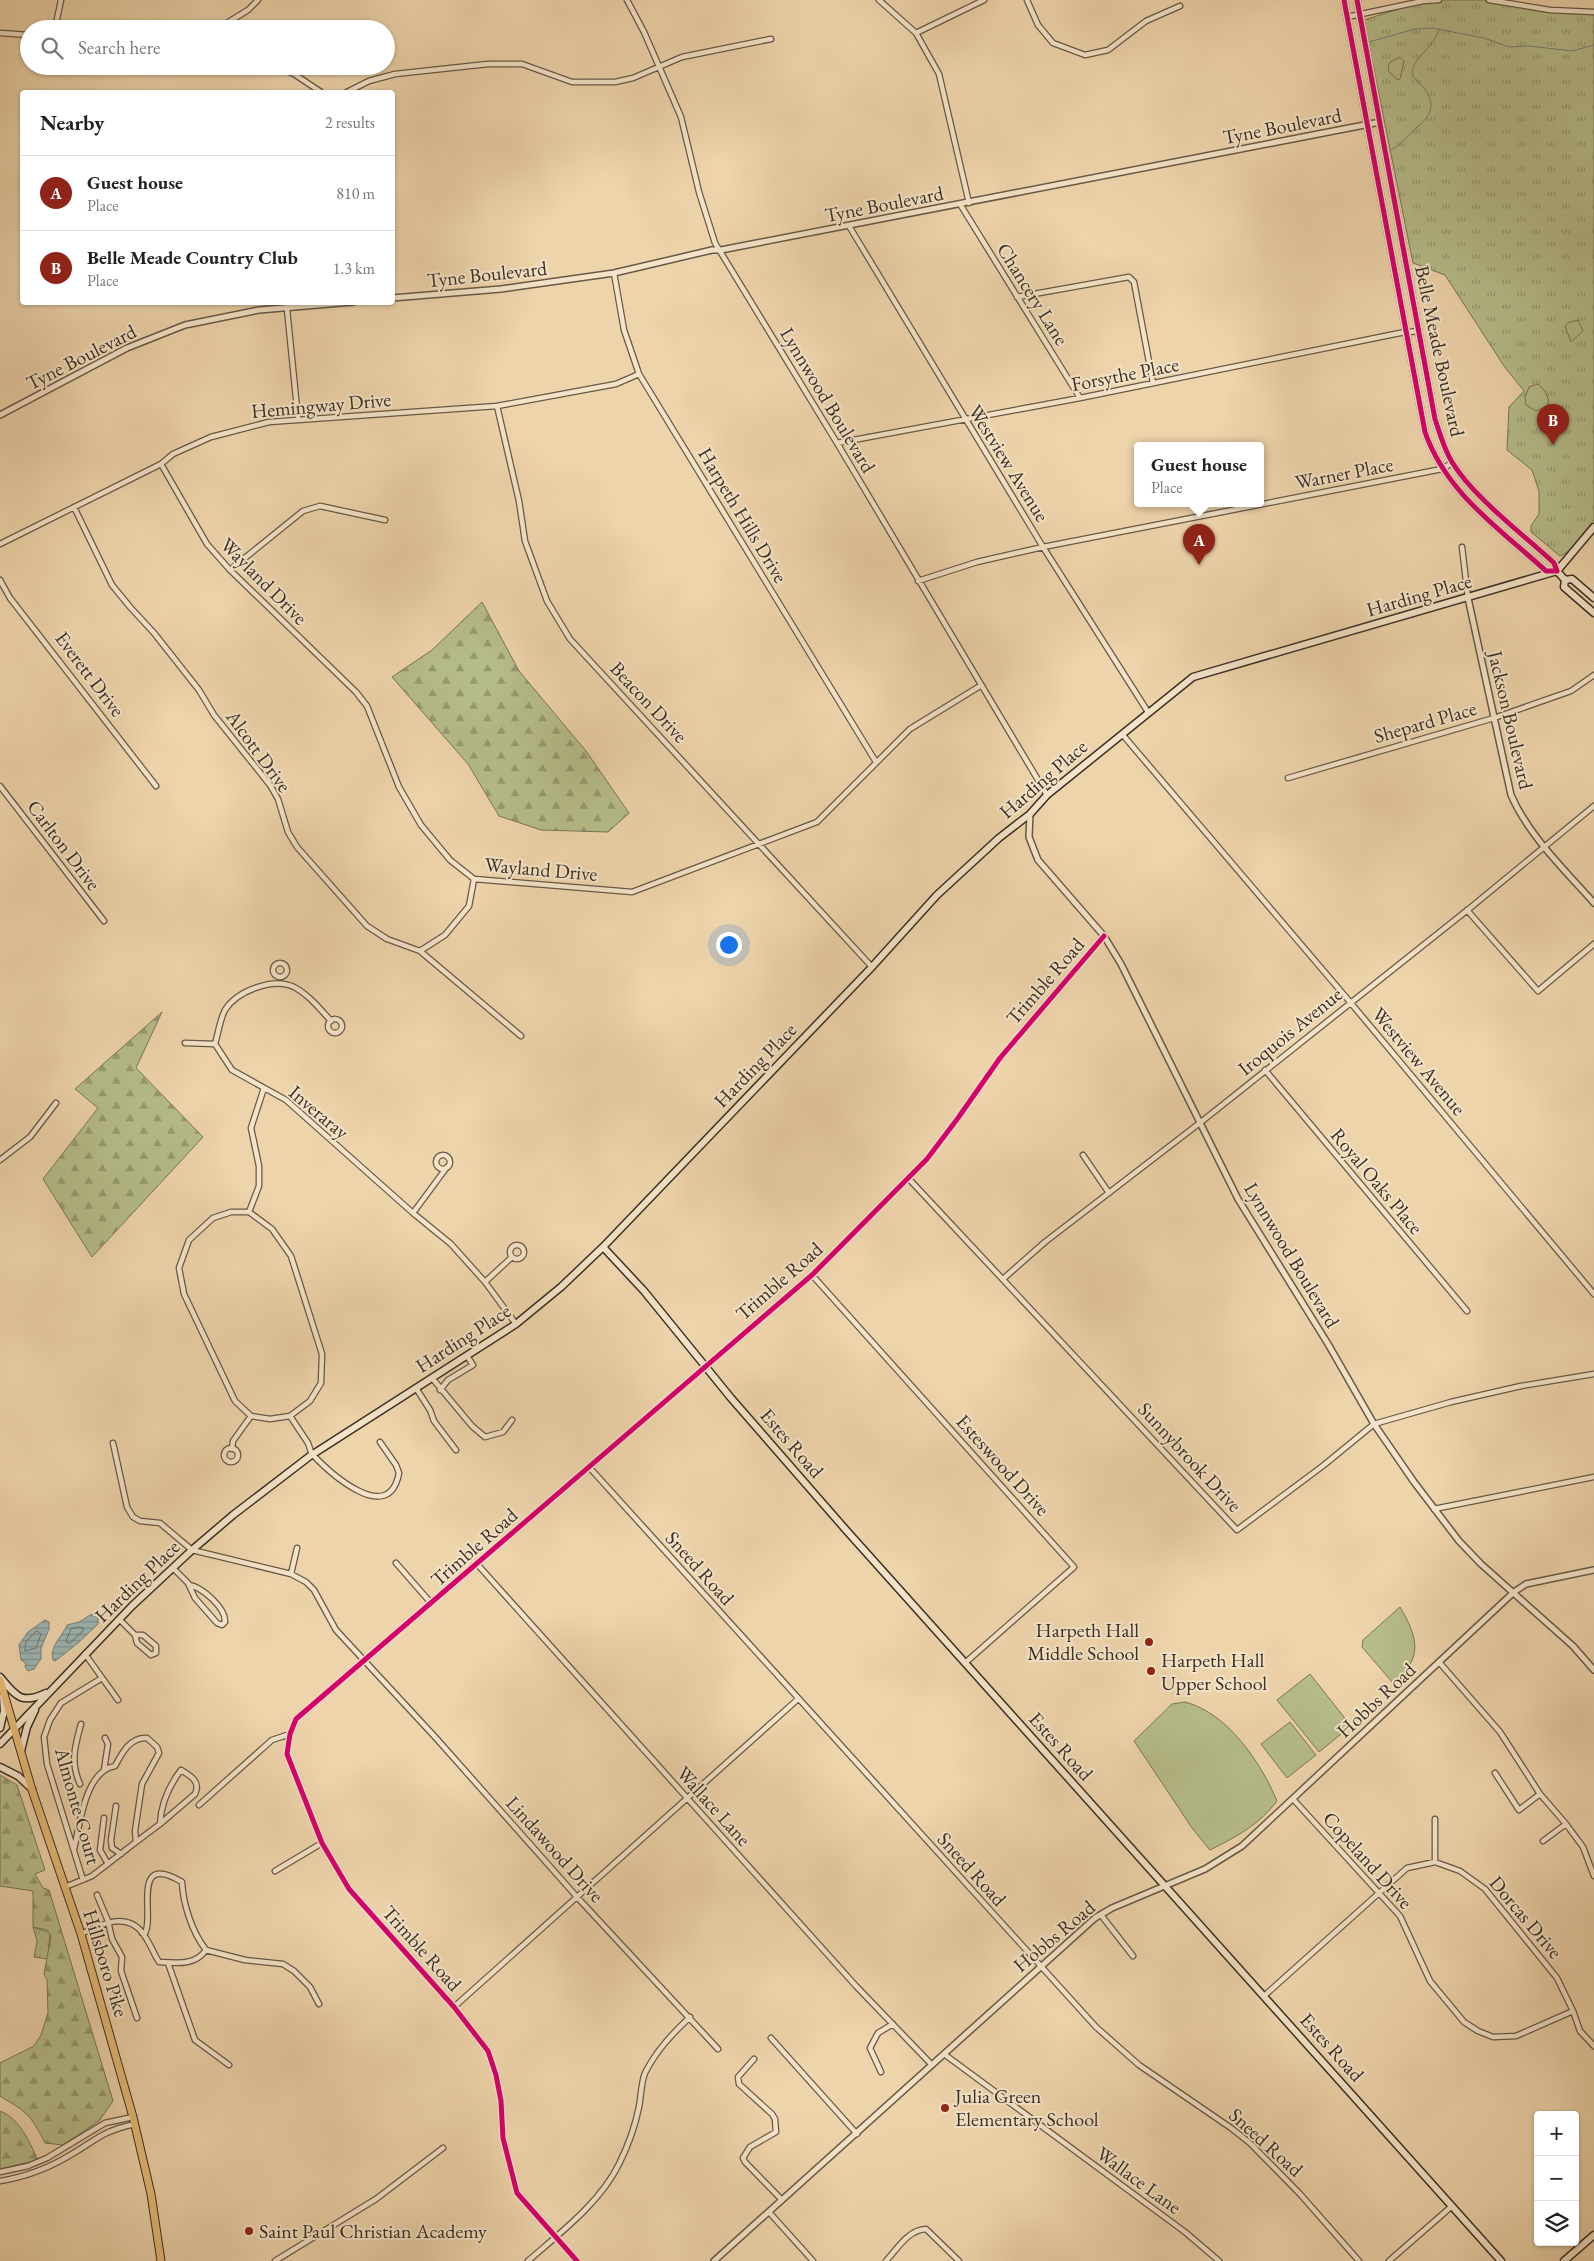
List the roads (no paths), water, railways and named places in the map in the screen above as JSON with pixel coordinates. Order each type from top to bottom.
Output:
[{"type":"main road","points":[[1557,571],[1594,527]]},
{"type":"main road","name":"Belle Meade Boulevard","points":[[1557,571],[1565,580],[1564,587],[1594,614]]},
{"type":"main road","name":"Harding Place","points":[[0,1744],[119,1619],[192,1550],[273,1483],[312,1455],[516,1324],[557,1291],[603,1247],[872,967],[937,895],[999,838],[1030,814],[1047,795],[1193,677],[1557,571]]},
{"type":"main road","name":"Belle Meade Boulevard","points":[[1565,580],[1572,579],[1594,598]]},
{"type":"main road","name":"Estes Road","points":[[603,1247],[644,1291],[705,1366],[846,1530],[1501,2261]]},
{"type":"main road","points":[[0,1678],[20,1697],[31,1700],[50,1691]]},
{"type":"main road","name":"Hillsboro Pike","points":[[0,1678],[32,1790],[81,1934],[134,2121],[151,2194],[160,2261]]},
{"type":"main road","points":[[0,1728],[4,1711],[3,1690]]},
{"type":"main road","points":[[20,1751],[27,1727],[37,1704]]},
{"type":"main road","points":[[0,1768],[18,1776],[32,1790]]},
{"type":"main road","points":[[1564,2261],[1594,2235]]},
{"type":"street","points":[[57,20],[61,0]]},
{"type":"street","points":[[232,20],[248,10],[258,0]]},
{"type":"street","name":"Lynnwood Boulevard","points":[[627,0],[660,65],[682,117],[700,192],[715,243],[721,250],[980,686],[1047,795]]},
{"type":"street","points":[[879,0],[916,33],[939,74],[969,202]]},
{"type":"street","points":[[916,33],[984,0]]},
{"type":"street","points":[[1027,0],[1038,25],[1053,43],[1085,55],[1108,50],[1146,21],[1180,6]]},
{"type":"street","name":"Belle Meade Boulevard","points":[[1344,0],[1425,432],[1442,469],[1454,486],[1546,571],[1557,571],[1554,563],[1470,486],[1452,463],[1443,445],[1435,419],[1357,0]]},
{"type":"street","points":[[1347,16],[1423,1],[1439,0]]},
{"type":"street","points":[[1490,0],[1550,10],[1594,12]]},
{"type":"street","points":[[0,33],[20,34]]},
{"type":"street","points":[[395,74],[474,65],[522,64],[572,82],[606,82],[633,78],[660,65],[702,51],[772,39]]},
{"type":"street","points":[[296,75],[318,90]]},
{"type":"street","points":[[351,90],[369,81],[391,75]]},
{"type":"street","name":"Tyne Boulevard","points":[[395,298],[501,289],[614,273],[712,250],[721,250],[849,226],[1380,122]]},
{"type":"street","name":"Chancery Lane","points":[[960,204],[1080,398]]},
{"type":"street","name":"Westview Avenue","points":[[849,226],[1043,547],[1148,712]]},
{"type":"street","name":"Harpeth Hills Drive","points":[[614,273],[624,330],[639,374],[876,762]]},
{"type":"street","points":[[1016,296],[1130,277],[1134,282],[1153,383]]},
{"type":"street","name":"Tyne Boulevard","points":[[0,416],[125,349],[185,325],[259,310],[320,305]]},
{"type":"street","points":[[287,308],[298,418]]},
{"type":"street","name":"Forsythe Place","points":[[837,443],[1080,398],[1419,331]]},
{"type":"street","name":"Hemingway Drive","points":[[0,544],[161,464],[173,454],[226,432],[269,422],[298,418],[497,406],[616,384],[639,374]]},
{"type":"street","name":"Beacon Drive","points":[[497,406],[519,501],[525,541],[544,594],[570,639],[872,967]]},
{"type":"street","name":"Warner Place","points":[[1264,504],[1442,469],[1452,463]]},
{"type":"street","name":"Wayland Drive","points":[[161,464],[207,544],[230,570],[356,692],[367,706],[399,787],[421,825],[450,860],[474,879],[632,892],[760,844],[817,822],[910,729],[980,686]]},
{"type":"street","points":[[230,570],[303,511],[320,506],[385,520]]},
{"type":"street","name":"Alcott Drive","points":[[74,507],[112,585],[154,633],[199,690],[214,715],[270,785],[278,799],[288,832],[297,847],[367,926],[387,938],[420,951],[521,1036]]},
{"type":"street","name":"Warner Place","points":[[918,581],[977,562],[1043,547],[1248,507]]},
{"type":"street","name":"Jackson Boulevard","points":[[1462,547],[1468,598],[1510,795],[1518,811],[1545,847],[1594,903]]},
{"type":"street","name":"Everett Drive","points":[[0,580],[10,598],[156,786]]},
{"type":"street","name":"Shepard Place","points":[[1288,778],[1494,718],[1571,691],[1594,675]]},
{"type":"street","name":"Westview Avenue","points":[[1122,734],[1350,1002],[1594,1294]]},
{"type":"street","name":"Carlton Drive","points":[[0,786],[104,922]]},
{"type":"street","name":"Iroquois Avenue","points":[[1003,1279],[1045,1242],[1201,1122],[1594,806]]},
{"type":"street","name":"Lynnwood Boulevard","points":[[1030,814],[1029,837],[1038,860],[1104,936],[1121,964],[1238,1199],[1328,1344],[1374,1424],[1445,1525],[1481,1564],[1573,1646],[1594,1670]]},
{"type":"street","points":[[420,951],[445,935],[469,906],[474,879]]},
{"type":"street","points":[[1467,910],[1538,991],[1594,944]]},
{"type":"street","name":"Trimble Road","points":[[577,2261],[517,2192],[503,2138],[501,2101],[488,2051],[454,2008],[349,1889],[322,1843],[287,1754],[290,1734],[296,1719],[812,1275],[909,1180],[927,1160],[1000,1058],[1104,936]]},
{"type":"street","points":[[278,986],[279,977]]},
{"type":"street","points":[[185,1043],[215,1044],[225,1010],[244,992],[259,987],[292,986],[303,993],[332,1021]]},
{"type":"street","name":"Inveraray","points":[[215,1044],[232,1070],[286,1100],[413,1213],[451,1244],[484,1282],[516,1324]]},
{"type":"street","name":"Royal Oaks Place","points":[[1265,1070],[1467,1311]]},
{"type":"street","points":[[249,1212],[259,1186],[259,1166],[251,1128],[264,1088]]},
{"type":"street","points":[[0,1160],[30,1137],[56,1103]]},
{"type":"street","points":[[1083,1155],[1109,1193]]},
{"type":"street","points":[[413,1213],[447,1167]]},
{"type":"street","name":"Sunnybrook Drive","points":[[909,1180],[1237,1530],[1324,1465],[1374,1424],[1521,1386],[1594,1374]]},
{"type":"street","points":[[231,1212],[249,1212],[272,1229],[292,1256],[322,1354],[321,1383],[310,1401],[290,1416],[270,1420],[251,1416],[235,1401],[184,1294],[180,1268],[188,1240],[213,1218],[231,1212]]},
{"type":"street","points":[[484,1282],[512,1257]]},
{"type":"street","name":"Esteswood Drive","points":[[812,1275],[1074,1567],[965,1663]]},
{"type":"street","points":[[440,1390],[448,1380],[473,1365],[467,1356]]},
{"type":"street","points":[[432,1378],[440,1390],[480,1434],[485,1437],[503,1432],[512,1420]]},
{"type":"street","points":[[416,1388],[430,1410],[434,1421],[456,1450]]},
{"type":"street","points":[[232,1448],[233,1441],[251,1416]]},
{"type":"street","points":[[290,1416],[308,1443],[312,1455],[331,1475],[355,1490],[368,1495],[383,1495],[393,1488],[399,1472],[380,1442]]},
{"type":"street","points":[[113,1443],[127,1507],[134,1517],[140,1521],[160,1523],[192,1550],[290,1574],[306,1582],[314,1590],[336,1630],[364,1661]]},
{"type":"street","name":"Sneed Road","points":[[589,1467],[1096,2027],[1125,2054],[1231,2128],[1268,2160],[1359,2261]]},
{"type":"street","points":[[1434,1509],[1594,1477]]},
{"type":"street","points":[[290,1574],[297,1548]]},
{"type":"street","points":[[396,1563],[431,1603]]},
{"type":"street","name":"Wallace Lane","points":[[477,1564],[856,1986],[932,2065]]},
{"type":"street","points":[[173,1568],[189,1585],[194,1598],[217,1623],[222,1625],[225,1622],[225,1618],[220,1609],[199,1587],[189,1585]]},
{"type":"street","points":[[1514,1592],[1526,1584],[1594,1570]]},
{"type":"street","name":"Hobbs Road","points":[[714,2261],[857,2134],[1040,1966],[1101,1915],[1112,1908],[1166,1886],[1225,1858],[1242,1846],[1514,1592]]},
{"type":"street","points":[[119,1619],[135,1635],[137,1643],[151,1655],[156,1653],[156,1646],[143,1636],[135,1635]]},
{"type":"street","points":[[85,1654],[118,1700]]},
{"type":"street","name":"Lindawood Drive","points":[[364,1661],[436,1738],[577,1897],[718,2049]]},
{"type":"street","points":[[1440,1662],[1500,1732],[1540,1794],[1583,1847],[1594,1876]]},
{"type":"street","name":"Almonte Court","points":[[83,1880],[47,1764],[44,1738],[50,1720],[61,1703],[102,1678]]},
{"type":"street","points":[[454,2008],[798,1699]]},
{"type":"street","name":"Almonte Court","points":[[80,1784],[75,1774],[73,1754],[81,1724]]},
{"type":"street","points":[[199,1805],[272,1740],[290,1734]]},
{"type":"street","points":[[104,1770],[108,1744],[105,1738]]},
{"type":"street","points":[[74,1849],[89,1790],[94,1779],[104,1770],[115,1766],[122,1753],[133,1740],[147,1738],[157,1746],[159,1753],[142,1784],[135,1831],[136,1842]]},
{"type":"street","points":[[65,1887],[92,1876],[160,1824],[195,1794],[198,1784],[190,1775],[180,1770],[169,1786],[161,1811],[160,1824]]},
{"type":"street","points":[[1495,1773],[1519,1810],[1540,1794]]},
{"type":"street","name":"Copeland Drive","points":[[1293,1799],[1400,1916],[1430,1981],[1464,2022],[1478,2031],[1493,2037],[1516,2036],[1573,2011]]},
{"type":"street","points":[[116,1806],[111,1840],[112,1848],[121,1854]]},
{"type":"street","points":[[104,1818],[100,1850],[108,1864]]},
{"type":"street","points":[[1264,1996],[1407,1868],[1435,1862],[1435,1820]]},
{"type":"street","points":[[1543,1841],[1566,1824]]},
{"type":"street","points":[[275,1871],[322,1843]]},
{"type":"street","name":"Dorcas Drive","points":[[1435,1862],[1460,1871],[1485,1889],[1557,1978],[1573,2011],[1580,2031],[1594,2046]]},
{"type":"street","points":[[142,1933],[145,1933],[149,1924],[146,1899],[149,1884],[154,1876],[161,1873],[172,1876],[182,1882],[187,1912],[206,1950],[245,1960],[283,1964],[294,1970],[310,1986],[319,2004]]},
{"type":"street","points":[[97,1895],[108,1921],[112,1940],[122,1957],[121,1971],[137,2018]]},
{"type":"street","points":[[1101,1915],[1133,1956]]},
{"type":"street","points":[[81,1934],[108,1921],[126,1921],[142,1933],[159,1962],[179,1965],[202,1956],[206,1950]]},
{"type":"street","points":[[168,1963],[195,2040],[229,2065]]},
{"type":"street","points":[[528,2261],[556,2237],[598,2195],[618,2167],[630,2140],[639,2107],[644,2075],[663,2044],[690,2017]]},
{"type":"street","points":[[881,2072],[870,2048],[878,2033],[893,2024]]},
{"type":"street","points":[[771,2038],[857,2134]]},
{"type":"street","name":"Wallace Lane","points":[[944,2054],[1185,2232],[1219,2261]]},
{"type":"street","points":[[754,2059],[738,2077],[739,2084],[772,2114],[775,2119],[776,2132],[750,2147],[744,2158],[745,2162],[782,2200]]},
{"type":"street","points":[[0,2172],[28,2166],[46,2158],[105,2123],[134,2121]]},
{"type":"street","points":[[0,2181],[50,2166],[102,2134],[134,2121]]},
{"type":"street","points":[[275,2261],[376,2199],[443,2148]]},
{"type":"street","points":[[1389,2261],[1452,2206]]},
{"type":"street","points":[[769,2212],[814,2261]]},
{"type":"street","points":[[886,2261],[908,2236],[917,2230],[926,2229],[959,2261]]},
{"type":"water","points":[[92,1614],[98,1616],[98,1624],[78,1643],[55,1661],[53,1660],[54,1646],[67,1625],[79,1622]]},
{"type":"water","points":[[45,1620],[49,1622],[49,1629],[41,1648],[41,1659],[34,1669],[28,1671],[25,1667],[26,1663],[21,1660],[19,1645],[28,1632]]},
{"type":"waterway","points":[[1369,42],[1415,29],[1432,28],[1484,38],[1509,47],[1529,46],[1572,51],[1594,45]]},
{"type":"waterway","points":[[1389,151],[1422,123],[1430,111],[1431,106],[1428,95],[1413,77],[1413,70],[1418,59],[1432,43],[1439,29]]},
{"type":"place","name":"Belle Meade Country Club","points":[[1553,445]]},
{"type":"place","name":"Guest house","points":[[1199,565]]},
{"type":"place","name":"Harpeth Hall Middle School","points":[[1149,1642]]},
{"type":"place","name":"Harpeth Hall Upper School","points":[[1151,1671]]},
{"type":"place","name":"Julia Green Elementary School","points":[[945,2108]]},
{"type":"place","name":"Saint Paul Christian Academy","points":[[249,2231]]}]
